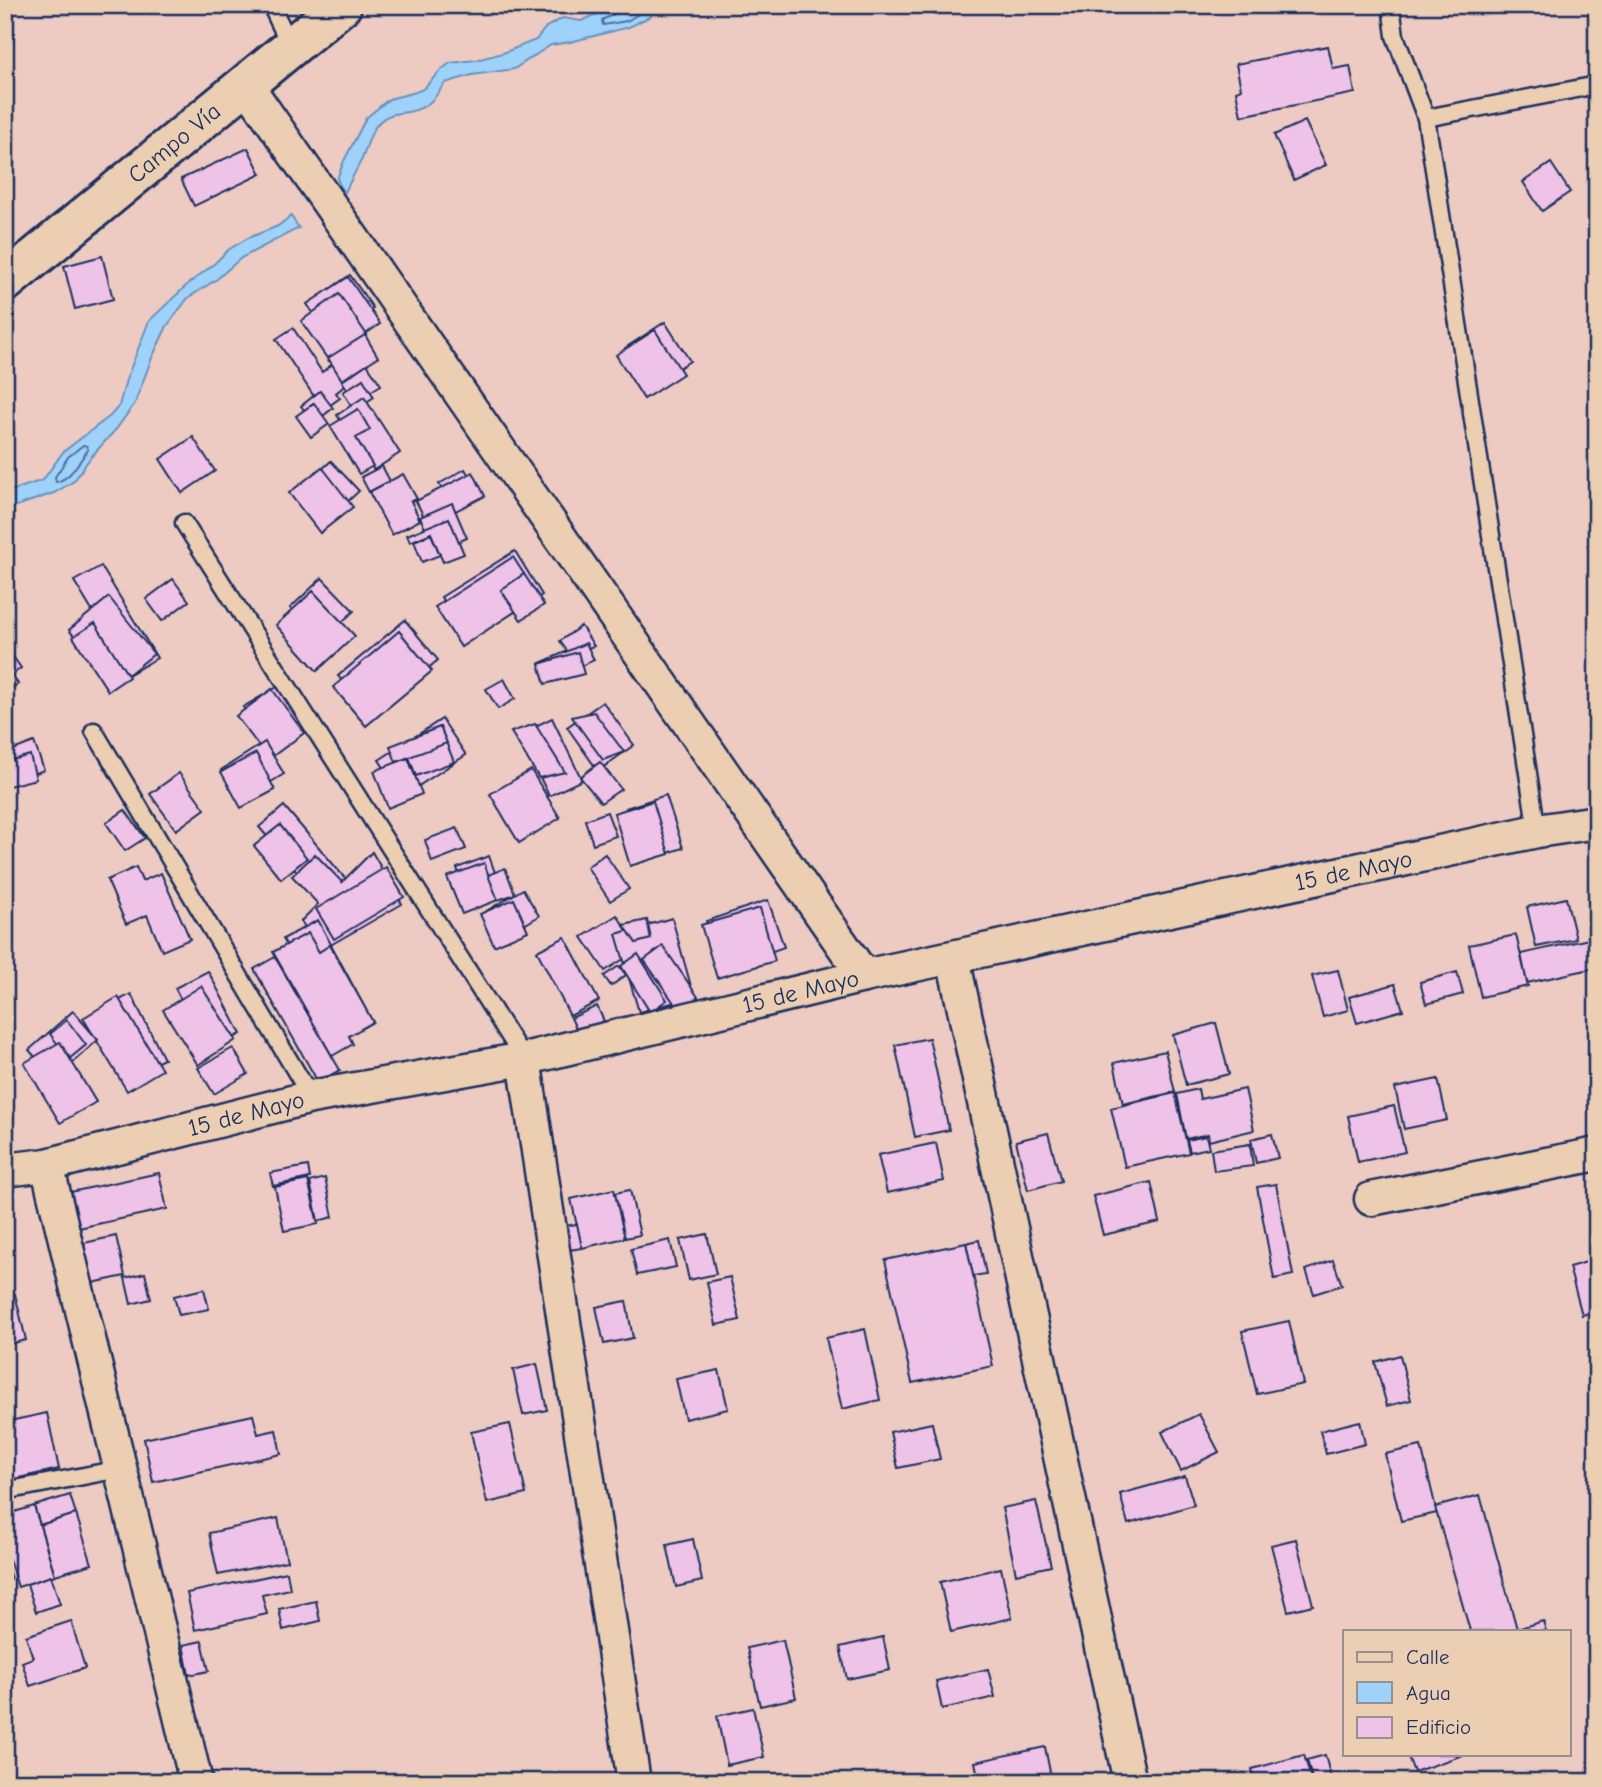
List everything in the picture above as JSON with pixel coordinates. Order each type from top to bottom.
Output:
[{"type":"street","name":"Campo Vía","points":[[5,282],[342,5]]},
{"type":"street","points":[[246,84],[863,976]]},
{"type":"street","name":"15 de Mayo","points":[[5,1170],[47,1165],[312,1097],[524,1059],[863,976],[1537,831],[1597,822]]},
{"type":"street","points":[[953,958],[1130,1782]]},
{"type":"street","points":[[524,1059],[634,1782]]},
{"type":"street","points":[[1371,1199],[1597,1154]]},
{"type":"street","points":[[47,1165],[195,1782]]},
{"type":"lane","points":[[271,5],[291,47]]},
{"type":"lane","points":[[1391,5],[1395,36],[1426,118],[1537,831]]},
{"type":"lane","points":[[1426,118],[1597,85]]},
{"type":"lane","points":[[184,523],[524,1059]]},
{"type":"lane","points":[[94,731],[312,1097]]},
{"type":"lane","points":[[5,1491],[120,1469]]},
{"type":"water","points":[[619,5],[664,5],[649,17],[629,27],[551,45],[514,69],[472,75],[445,83],[426,105],[386,117],[373,130],[344,194],[337,179],[344,161],[366,118],[389,99],[423,89],[450,63],[503,53],[536,40],[546,27],[563,18],[581,21]]},
{"type":"water","points":[[291,216],[299,228],[241,258],[217,279],[188,298],[167,326],[135,403],[74,481],[54,493],[5,510],[5,493],[43,480],[63,452],[119,406],[149,321],[228,250],[248,238],[278,226]]},
{"type":"building","points":[[1328,46],[1333,69],[1350,66],[1355,93],[1241,116],[1236,91],[1241,89],[1236,64]]},
{"type":"building","points":[[1305,121],[1326,165],[1294,180],[1274,135]]},
{"type":"building","points":[[248,148],[261,174],[194,206],[181,179]]},
{"type":"building","points":[[1551,163],[1570,192],[1542,211],[1523,182]]},
{"type":"building","points":[[102,256],[113,299],[75,309],[64,266]]},
{"type":"building","points":[[350,275],[373,308],[357,320],[339,294],[327,302],[322,295]]},
{"type":"building","points":[[348,277],[380,324],[339,352],[307,304]]},
{"type":"building","points":[[339,294],[367,335],[329,361],[301,321]]},
{"type":"building","points":[[665,322],[690,361],[649,387],[625,348]]},
{"type":"building","points":[[293,328],[322,372],[339,359],[355,377],[336,393],[340,398],[323,410],[276,339]]},
{"type":"building","points":[[655,330],[683,374],[644,399],[616,355]]},
{"type":"building","points":[[365,335],[378,357],[342,380],[328,358]]},
{"type":"building","points":[[367,364],[381,385],[355,401],[342,381]]},
{"type":"building","points":[[363,379],[374,397],[354,410],[343,392]]},
{"type":"building","points":[[320,391],[333,408],[314,423],[301,406]]},
{"type":"building","points":[[364,397],[400,453],[374,470],[337,415]]},
{"type":"building","points":[[314,403],[329,424],[311,437],[296,416]]},
{"type":"building","points":[[358,409],[370,430],[356,438],[373,466],[359,474],[330,426]]},
{"type":"building","points":[[193,437],[215,471],[182,493],[160,459]]},
{"type":"building","points":[[331,461],[359,491],[329,519],[300,489]]},
{"type":"building","points":[[382,466],[390,481],[369,492],[361,477]]},
{"type":"building","points":[[322,467],[353,507],[320,533],[289,493]]},
{"type":"building","points":[[465,469],[478,491],[453,506],[439,484]]},
{"type":"building","points":[[473,472],[485,496],[428,525],[416,501]]},
{"type":"building","points":[[403,474],[417,499],[411,501],[420,520],[392,535],[369,492]]},
{"type":"building","points":[[452,503],[467,538],[435,552],[420,517]]},
{"type":"building","points":[[449,518],[464,554],[443,562],[431,533],[410,542],[407,535]]},
{"type":"building","points":[[431,534],[440,555],[422,562],[414,541]]},
{"type":"building","points":[[515,551],[542,595],[468,641],[441,597]]},
{"type":"building","points":[[513,557],[524,574],[501,590],[516,611],[461,647],[435,607]]},
{"type":"building","points":[[101,566],[157,658],[130,674],[74,581]]},
{"type":"building","points":[[524,574],[544,605],[521,620],[501,590]]},
{"type":"building","points":[[322,578],[354,611],[321,641],[290,608]]},
{"type":"building","points":[[173,579],[189,601],[162,621],[146,599]]},
{"type":"building","points":[[313,591],[355,636],[317,671],[276,625]]},
{"type":"building","points":[[109,597],[154,654],[114,686],[69,630]]},
{"type":"building","points":[[405,620],[438,660],[371,716],[338,676]]},
{"type":"building","points":[[95,623],[129,677],[108,691],[73,637]]},
{"type":"building","points":[[581,626],[594,646],[569,654],[560,641]]},
{"type":"building","points":[[399,631],[432,671],[366,726],[333,687]]},
{"type":"building","points":[[586,643],[594,660],[548,681],[540,663]]},
{"type":"building","points":[[5,645],[21,668],[5,680]]},
{"type":"building","points":[[578,652],[584,674],[545,684],[539,664]]},
{"type":"building","points":[[5,665],[18,684],[5,693]]},
{"type":"building","points":[[504,679],[515,699],[498,709],[486,689]]},
{"type":"building","points":[[279,686],[300,721],[265,742],[243,707]]},
{"type":"building","points":[[272,689],[304,733],[269,759],[236,716]]},
{"type":"building","points":[[603,702],[634,745],[598,771],[567,727]]},
{"type":"building","points":[[594,712],[624,752],[603,760],[572,717]]},
{"type":"building","points":[[552,718],[582,780],[549,796],[519,734]]},
{"type":"building","points":[[442,719],[466,755],[403,796],[379,760]]},
{"type":"building","points":[[535,724],[565,772],[539,778],[511,732]]},
{"type":"building","points":[[440,727],[454,762],[416,776],[403,741]]},
{"type":"building","points":[[440,727],[447,743],[396,762],[390,746]]},
{"type":"building","points":[[34,742],[44,770],[9,783],[5,773],[5,753]]},
{"type":"building","points":[[265,742],[284,774],[240,801],[221,770]]},
{"type":"building","points":[[256,753],[275,790],[241,808],[221,772]]},
{"type":"building","points":[[30,755],[36,779],[5,787],[5,762]]},
{"type":"building","points":[[408,758],[422,794],[388,808],[374,771]]},
{"type":"building","points":[[600,762],[621,789],[601,803],[580,777]]},
{"type":"building","points":[[531,770],[560,818],[519,843],[490,794]]},
{"type":"building","points":[[179,773],[205,809],[176,830],[150,794]]},
{"type":"building","points":[[666,795],[683,848],[643,861],[626,808]]},
{"type":"building","points":[[653,801],[669,854],[630,866],[614,813]]},
{"type":"building","points":[[284,806],[349,883],[325,904],[259,827]]},
{"type":"building","points":[[125,810],[145,838],[125,851],[106,823]]},
{"type":"building","points":[[607,812],[616,836],[593,844],[585,820]]},
{"type":"building","points":[[280,825],[307,858],[281,879],[254,846]]},
{"type":"building","points":[[457,828],[466,849],[432,862],[425,840]]},
{"type":"building","points":[[372,852],[402,904],[320,951],[301,921],[318,904],[292,876],[315,854],[342,882]]},
{"type":"building","points":[[605,854],[629,889],[610,901],[587,867]]},
{"type":"building","points":[[489,856],[502,892],[470,903],[457,868]]},
{"type":"building","points":[[484,863],[498,900],[462,914],[447,877]]},
{"type":"building","points":[[136,867],[142,881],[161,873],[190,939],[162,951],[147,915],[126,924],[107,880]]},
{"type":"building","points":[[386,867],[404,897],[334,939],[316,909]]},
{"type":"building","points":[[505,868],[515,894],[498,900],[488,875]]},
{"type":"building","points":[[523,889],[539,916],[504,937],[488,910]]},
{"type":"building","points":[[1566,898],[1576,939],[1536,947],[1527,907]]},
{"type":"building","points":[[514,899],[528,931],[494,946],[480,914]]},
{"type":"building","points":[[768,900],[784,947],[723,969],[706,921]]},
{"type":"building","points":[[760,908],[775,961],[717,978],[701,925]]},
{"type":"building","points":[[617,915],[639,949],[605,971],[582,937]]},
{"type":"building","points":[[672,918],[694,997],[639,1012],[616,934]]},
{"type":"building","points":[[318,920],[365,1008],[331,1027],[283,939]]},
{"type":"building","points":[[647,920],[651,939],[636,943],[624,925]]},
{"type":"building","points":[[308,933],[319,952],[330,945],[373,1022],[349,1036],[353,1044],[332,1056],[273,952]]},
{"type":"building","points":[[1516,935],[1528,986],[1481,997],[1469,945]]},
{"type":"building","points":[[565,937],[599,1001],[570,1016],[537,951]]},
{"type":"building","points":[[1589,939],[1595,968],[1527,983],[1521,954]]},
{"type":"building","points":[[663,946],[698,997],[679,1010],[644,960]]},
{"type":"building","points":[[638,954],[667,1000],[650,1012],[621,966]]},
{"type":"building","points":[[275,957],[340,1070],[318,1082],[254,969]]},
{"type":"building","points":[[619,966],[626,975],[611,986],[604,976]]},
{"type":"building","points":[[1338,970],[1348,1010],[1323,1017],[1312,976]]},
{"type":"building","points":[[208,971],[241,1034],[207,1051],[175,988]]},
{"type":"building","points":[[1457,972],[1463,994],[1426,1004],[1420,982]]},
{"type":"building","points":[[1395,984],[1403,1010],[1357,1023],[1349,997]]},
{"type":"building","points":[[201,986],[236,1040],[198,1065],[163,1010]]},
{"type":"building","points":[[131,994],[164,1059],[137,1072],[104,1008]]},
{"type":"building","points":[[118,997],[162,1070],[127,1091],[83,1018]]},
{"type":"building","points":[[597,1006],[604,1021],[578,1033],[571,1018]]},
{"type":"building","points":[[73,1011],[98,1040],[54,1079],[29,1050]]},
{"type":"building","points":[[67,1020],[86,1045],[69,1059],[50,1034]]},
{"type":"building","points":[[1216,1023],[1229,1074],[1186,1085],[1173,1035]]},
{"type":"building","points":[[929,1038],[949,1130],[915,1137],[895,1045]]},
{"type":"building","points":[[60,1042],[96,1102],[60,1123],[24,1063]]},
{"type":"building","points":[[233,1048],[248,1074],[214,1094],[198,1068]]},
{"type":"building","points":[[1165,1051],[1175,1092],[1123,1104],[1114,1063]]},
{"type":"building","points":[[1438,1079],[1447,1120],[1404,1129],[1395,1088]]},
{"type":"building","points":[[1198,1089],[1200,1099],[1245,1089],[1254,1130],[1209,1141],[1208,1134],[1186,1139],[1177,1094]]},
{"type":"building","points":[[1175,1093],[1189,1153],[1125,1167],[1111,1108]]},
{"type":"building","points":[[1394,1106],[1405,1152],[1358,1162],[1348,1116]]},
{"type":"building","points":[[1048,1133],[1061,1181],[1028,1190],[1016,1141]]},
{"type":"building","points":[[1272,1134],[1278,1158],[1256,1163],[1251,1139]]},
{"type":"building","points":[[1206,1136],[1209,1148],[1190,1152],[1187,1140]]},
{"type":"building","points":[[936,1143],[944,1181],[887,1193],[878,1155]]},
{"type":"building","points":[[1250,1144],[1253,1166],[1214,1171],[1211,1150]]},
{"type":"building","points":[[308,1166],[310,1178],[273,1186],[270,1173]]},
{"type":"building","points":[[159,1173],[167,1209],[74,1229],[66,1193]]},
{"type":"building","points":[[325,1178],[333,1217],[318,1221],[310,1182]]},
{"type":"building","points":[[308,1180],[318,1224],[284,1231],[275,1187]]},
{"type":"building","points":[[1151,1182],[1160,1222],[1103,1235],[1093,1196]]},
{"type":"building","points":[[1276,1184],[1293,1275],[1274,1279],[1257,1187]]},
{"type":"building","points":[[614,1189],[625,1238],[582,1248],[571,1199]]},
{"type":"building","points":[[630,1190],[640,1235],[625,1238],[615,1193]]},
{"type":"building","points":[[577,1224],[582,1248],[569,1250],[564,1226]]},
{"type":"building","points":[[707,1234],[716,1274],[689,1280],[680,1240]]},
{"type":"building","points":[[116,1236],[125,1276],[92,1283],[84,1243]]},
{"type":"building","points":[[670,1240],[676,1267],[637,1275],[631,1249]]},
{"type":"building","points":[[979,1240],[986,1274],[973,1276],[966,1243]]},
{"type":"building","points":[[966,1243],[993,1366],[912,1383],[885,1260]]},
{"type":"building","points":[[1597,1259],[1597,1311],[1582,1315],[1569,1267]]},
{"type":"building","points":[[1333,1260],[1342,1285],[1314,1294],[1306,1270]]},
{"type":"building","points":[[145,1273],[151,1299],[131,1304],[125,1278]]},
{"type":"building","points":[[730,1277],[740,1320],[716,1325],[707,1282]]},
{"type":"building","points":[[204,1289],[209,1309],[179,1315],[174,1296]]},
{"type":"building","points":[[15,1294],[26,1340],[5,1345],[5,1297]]},
{"type":"building","points":[[626,1301],[633,1338],[604,1344],[596,1307]]},
{"type":"building","points":[[1289,1321],[1303,1384],[1257,1394],[1242,1331]]},
{"type":"building","points":[[865,1329],[880,1400],[842,1409],[826,1338]]},
{"type":"building","points":[[1400,1355],[1411,1400],[1387,1406],[1375,1362]]},
{"type":"building","points":[[537,1364],[547,1410],[523,1415],[513,1370]]},
{"type":"building","points":[[719,1370],[728,1409],[685,1419],[676,1379]]},
{"type":"building","points":[[47,1413],[59,1469],[5,1481],[5,1422]]},
{"type":"building","points":[[1199,1414],[1219,1452],[1181,1471],[1162,1432]]},
{"type":"building","points":[[253,1415],[258,1434],[276,1430],[281,1454],[153,1482],[144,1439]]},
{"type":"building","points":[[1360,1421],[1365,1444],[1326,1454],[1320,1431]]},
{"type":"building","points":[[932,1423],[940,1459],[898,1468],[890,1432]]},
{"type":"building","points":[[510,1424],[526,1494],[487,1503],[471,1432]]},
{"type":"building","points":[[1421,1446],[1437,1513],[1401,1521],[1385,1454]]},
{"type":"building","points":[[1185,1476],[1194,1505],[1128,1524],[1120,1494]]},
{"type":"building","points":[[70,1495],[76,1514],[40,1525],[34,1506]]},
{"type":"building","points":[[1480,1495],[1517,1629],[1470,1630],[1435,1507]]},
{"type":"building","points":[[1036,1501],[1051,1566],[1016,1574],[1002,1508]]},
{"type":"building","points":[[34,1506],[55,1575],[18,1587],[5,1547],[5,1515]]},
{"type":"building","points":[[76,1514],[92,1564],[55,1575],[40,1525]]},
{"type":"building","points":[[278,1518],[287,1561],[218,1575],[209,1533]]},
{"type":"building","points":[[693,1539],[702,1581],[676,1587],[667,1545]]},
{"type":"building","points":[[1296,1539],[1313,1605],[1288,1611],[1271,1545]]},
{"type":"building","points":[[5,1559],[11,1579],[5,1580]]},
{"type":"building","points":[[1001,1568],[1012,1618],[951,1632],[940,1582]]},
{"type":"building","points":[[287,1572],[290,1589],[262,1595],[267,1614],[195,1630],[187,1593]]},
{"type":"building","points":[[51,1576],[60,1604],[36,1612],[27,1584]]},
{"type":"building","points":[[316,1601],[320,1621],[283,1630],[279,1609]]},
{"type":"building","points":[[71,1621],[85,1668],[30,1686],[22,1662],[33,1658],[26,1636]]},
{"type":"building","points":[[1543,1621],[1546,1630],[1512,1630]]},
{"type":"building","points":[[883,1637],[890,1670],[847,1679],[840,1647]]},
{"type":"building","points":[[783,1640],[796,1698],[760,1706],[747,1648]]},
{"type":"building","points":[[202,1641],[209,1671],[189,1675],[183,1645]]},
{"type":"building","points":[[988,1669],[995,1697],[942,1709],[936,1681]]},
{"type":"building","points":[[753,1708],[764,1757],[727,1765],[717,1716]]},
{"type":"building","points":[[1045,1747],[1052,1782],[979,1782],[975,1762]]},
{"type":"building","points":[[1304,1755],[1312,1782],[1255,1782],[1252,1769]]},
{"type":"building","points":[[1325,1755],[1332,1782],[1313,1782],[1307,1760]]},
{"type":"building","points":[[1408,1756],[1460,1756],[1414,1772]]},
{"type":"building","points":[[839,1777],[840,1782],[818,1782]]}]
